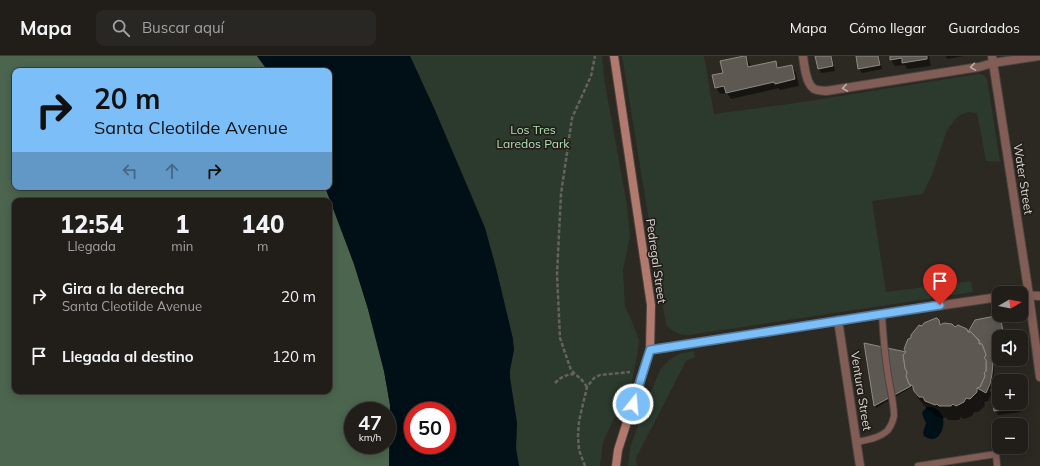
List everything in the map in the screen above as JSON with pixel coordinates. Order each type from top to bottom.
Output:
[{"type":"main road","name":"Pedregal Street","points":[[614,56],[651,305],[650,350],[618,450],[616,466]]},
{"type":"street","points":[[803,56],[808,80],[812,88],[826,91],[979,66],[992,60],[1040,56]]},
{"type":"street","name":"Water Street","points":[[992,60],[1024,286]]},
{"type":"street","points":[[1028,295],[1040,296]]},
{"type":"street","points":[[650,350],[838,320],[992,298]]},
{"type":"street","name":"Water Street","points":[[1028,312],[1040,378]]},
{"type":"street","name":"Ventura Street","points":[[838,320],[860,466]]},
{"type":"lane","points":[[857,442],[876,437],[888,430],[894,415],[884,347],[882,314]]},
{"type":"lane","points":[[918,466],[996,454],[997,466]]},
{"type":"path","points":[[587,387],[583,380],[571,370],[560,338],[558,274],[561,194],[572,118],[591,76],[595,56]]},
{"type":"path","points":[[584,466],[579,450],[578,436],[579,422],[587,387],[594,378],[600,375],[631,372]]},
{"type":"path","points":[[555,383],[561,377],[574,374]]},
{"type":"green space","points":[[0,56],[257,56],[266,68],[12,68],[12,190],[326,190],[329,198],[12,198],[12,394],[332,394],[332,206],[354,264],[368,309],[384,371],[389,402],[344,402],[344,454],[389,454],[389,466],[0,466]]},
{"type":"green space","name":"Los Tres Laredos Park","points":[[410,56],[602,56],[604,78],[627,205],[630,236],[623,270],[625,306],[639,340],[632,381],[603,442],[600,466],[519,466],[516,448],[517,423],[510,378],[513,339],[496,268],[485,228],[477,208]]},
{"type":"green space","points":[[622,56],[704,56],[714,114],[803,102],[978,74],[984,75],[987,79],[1000,162],[986,161],[977,113],[968,112],[958,116],[947,130],[932,175],[923,194],[872,201],[886,292],[971,281],[973,292],[689,335],[679,334],[674,331],[666,325]]},
{"type":"green space","points":[[694,351],[695,357],[686,361],[636,458],[637,466],[628,466],[630,448],[660,370],[670,359],[679,354]]},
{"type":"shaded area","points":[[257,56],[410,56],[434,108],[485,228],[496,268],[513,339],[514,350],[510,378],[517,423],[516,448],[519,466],[389,466],[389,454],[396,454],[396,402],[389,402],[384,371],[368,309],[354,264],[332,206],[332,198],[329,198],[326,190],[332,190],[332,68],[266,68]]},
{"type":"shaded area","points":[[927,407],[935,408],[941,413],[943,419],[941,433],[937,438],[931,439],[924,436],[923,433],[926,423],[922,414]]},
{"type":"building","points":[[746,56],[748,67],[776,61],[777,68],[792,65],[795,79],[775,84],[774,82],[726,93],[724,86],[715,88],[712,75],[723,73],[720,61]]},
{"type":"building","points":[[815,56],[831,56],[833,66],[818,69]]},
{"type":"building","points":[[856,56],[878,56],[880,65],[858,69]]},
{"type":"building","points":[[890,56],[927,56],[927,59],[902,63],[902,58],[890,60]]},
{"type":"building","points":[[992,317],[992,322],[1001,322],[1003,330],[992,330],[992,374],[986,393],[977,388],[980,387],[985,376],[986,360],[984,358],[986,355],[982,344],[979,344],[979,340],[971,332],[968,332],[975,320]]},
{"type":"building","points":[[936,318],[939,320],[940,325],[944,323],[952,324],[955,327],[958,325],[967,329],[968,332],[971,332],[979,341],[979,344],[982,344],[986,355],[984,358],[986,360],[986,371],[980,387],[977,388],[977,392],[970,399],[966,398],[964,402],[956,406],[953,404],[951,406],[939,406],[937,404],[935,405],[925,401],[923,397],[919,397],[914,391],[913,386],[909,384],[906,376],[907,372],[905,369],[903,355],[906,352],[904,349],[908,339],[911,338],[911,335],[919,325],[922,326],[924,323]]},
{"type":"building","points":[[864,343],[906,352],[903,355],[905,369],[907,372],[906,376],[911,386],[874,406]]},
{"type":"route","points":[[633,404],[650,350],[940,305]]}]
